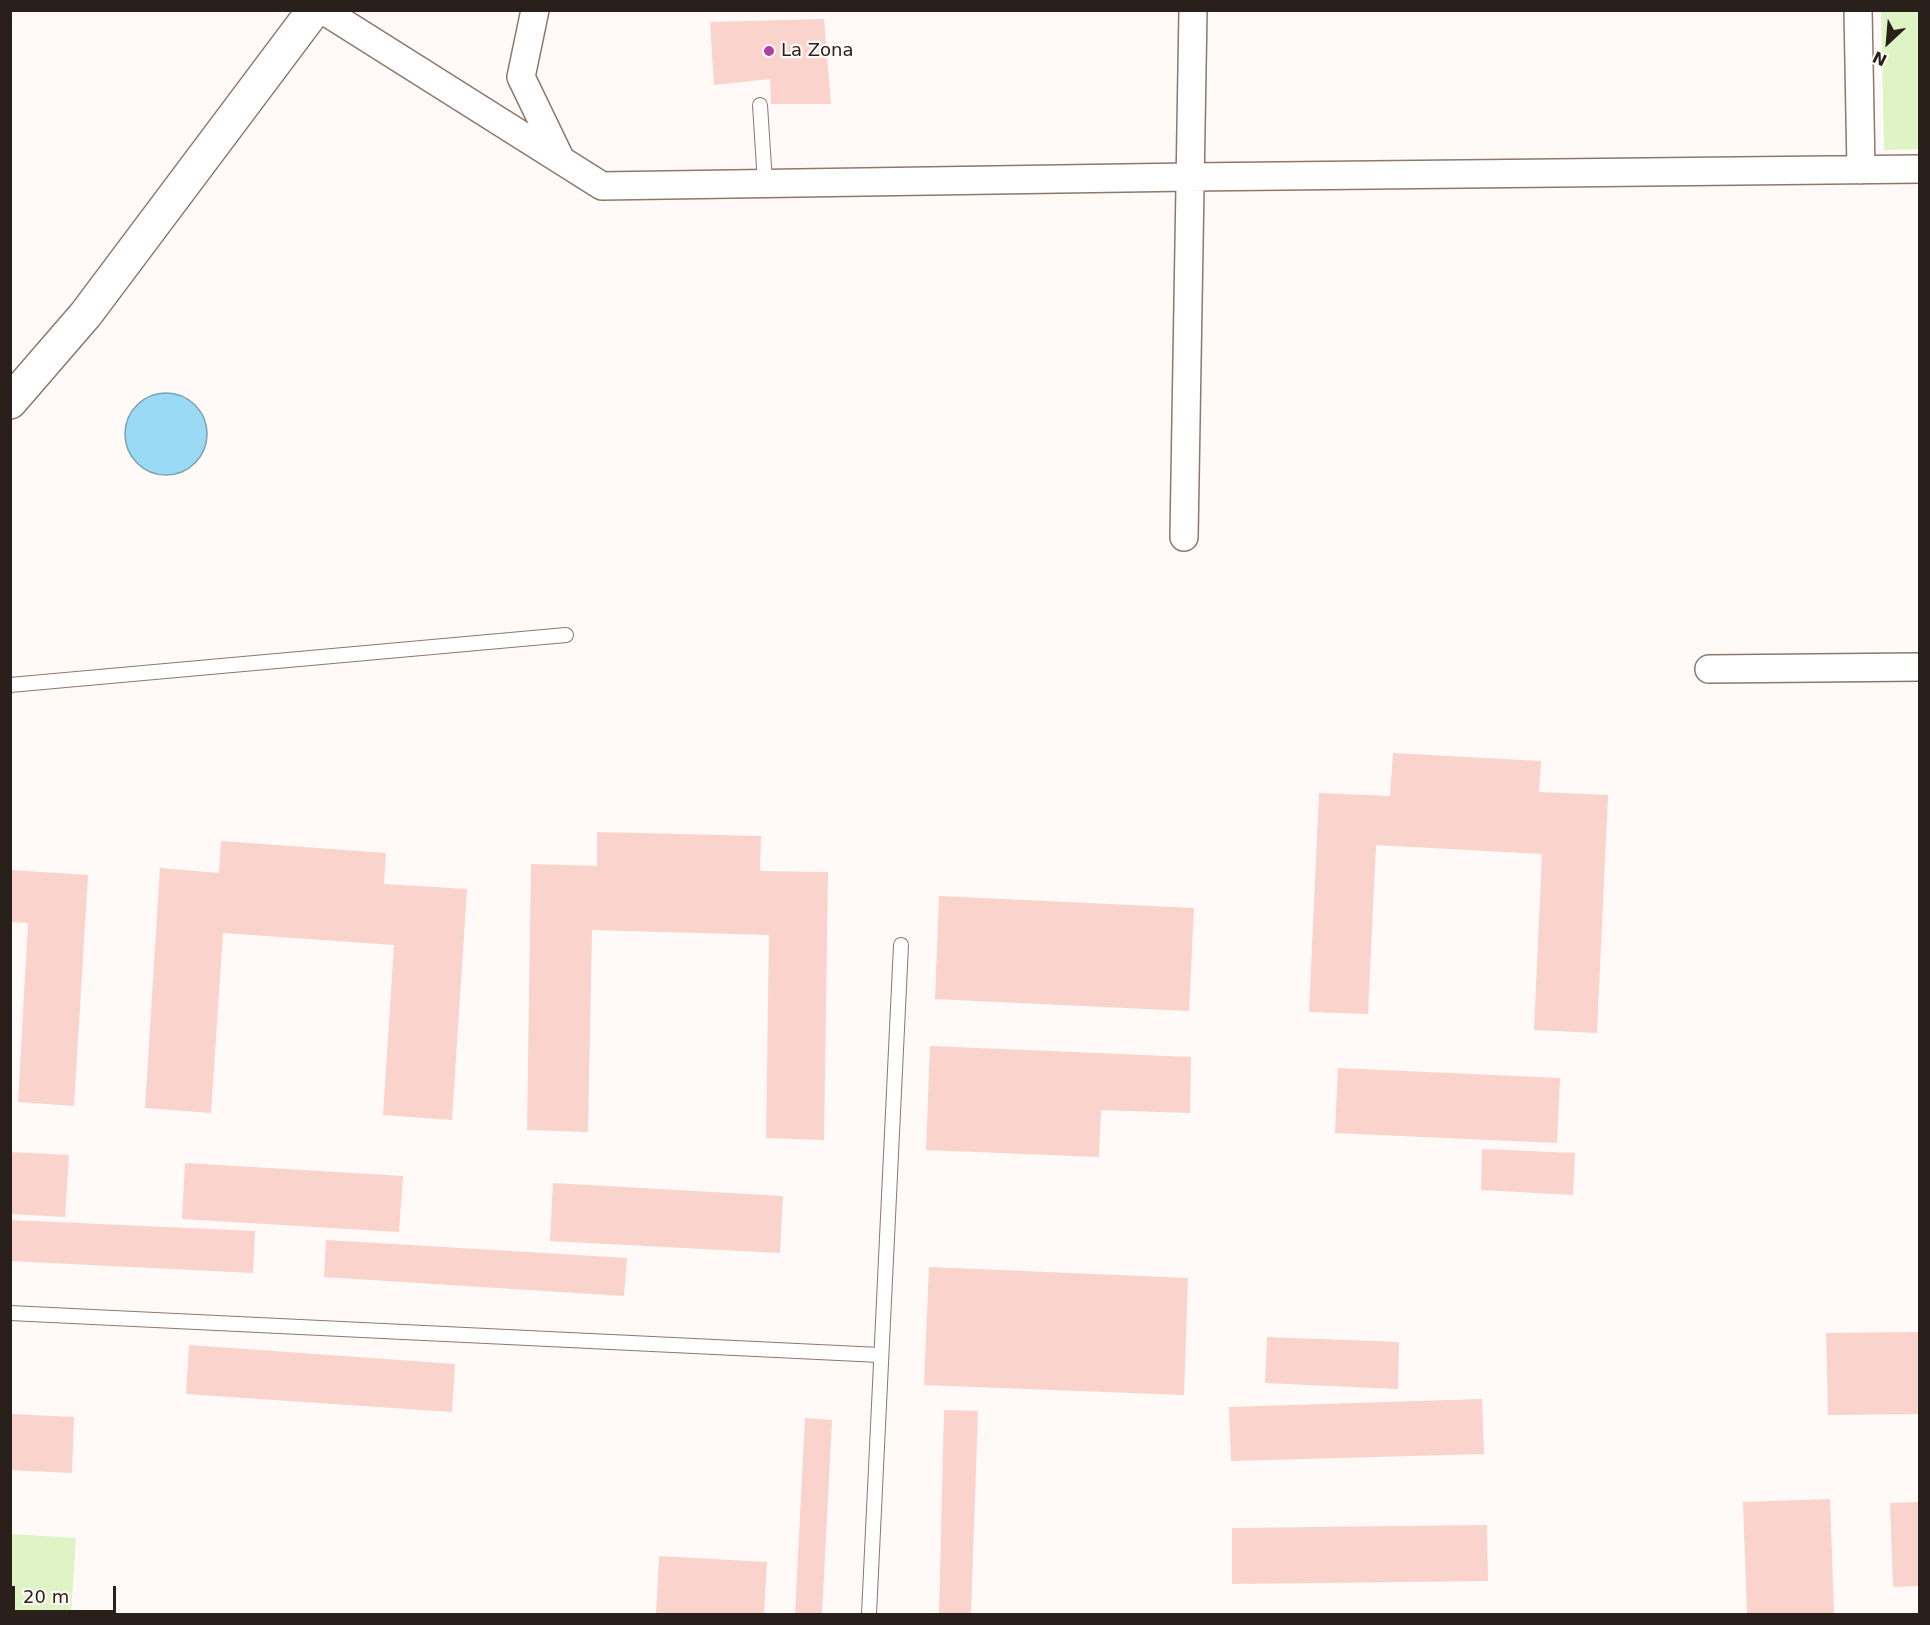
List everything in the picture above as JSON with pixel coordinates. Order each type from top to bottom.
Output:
[{"type":"main road","points":[[10,402],[86,314],[314,10]]},
{"type":"street","points":[[323,10],[602,186],[1190,177],[1920,170]]},
{"type":"street","points":[[535,10],[521,77],[561,160]]},
{"type":"street","points":[[1184,537],[1193,10]]},
{"type":"street","points":[[1858,10],[1861,170]]},
{"type":"street","points":[[1709,669],[1920,667]]},
{"type":"lane","points":[[760,105],[765,183]]},
{"type":"lane","points":[[10,685],[567,635]]},
{"type":"lane","points":[[869,1614],[900,945]]},
{"type":"lane","points":[[10,1312],[880,1355]]},
{"type":"green space","points":[[1881,11],[1919,11],[1919,149],[1884,150]]},
{"type":"green space","points":[[11,1534],[76,1538],[71,1614],[11,1614]]},
{"type":"water","points":[[166,393],[182,396],[195,405],[204,418],[207,434],[204,450],[195,463],[182,472],[166,475],[150,472],[137,463],[128,450],[125,434],[128,418],[137,405],[150,396]]},
{"type":"building","name":"La Zona","points":[[824,19],[831,104],[771,104],[770,79],[714,85],[710,22]]},
{"type":"building","points":[[1393,753],[1541,761],[1539,792],[1608,795],[1597,1033],[1534,1030],[1542,854],[1376,845],[1368,1014],[1309,1012],[1319,793],[1390,796]]},
{"type":"building","points":[[597,832],[761,836],[760,871],[828,872],[824,1140],[766,1138],[769,935],[592,930],[588,1132],[527,1130],[531,864],[597,866]]},
{"type":"building","points":[[221,841],[386,853],[384,884],[467,889],[452,1120],[383,1115],[394,945],[223,933],[211,1113],[145,1108],[160,868],[219,873]]},
{"type":"building","points":[[10,870],[88,875],[74,1106],[18,1102],[28,923],[10,922]]},
{"type":"building","points":[[939,896],[1194,908],[1189,1011],[935,999]]},
{"type":"building","points":[[930,1046],[1191,1057],[1190,1113],[1101,1110],[1099,1157],[926,1150]]},
{"type":"building","points":[[1338,1068],[1560,1078],[1557,1143],[1335,1133]]},
{"type":"building","points":[[1482,1149],[1575,1153],[1573,1195],[1481,1190]]},
{"type":"building","points":[[10,1152],[69,1155],[65,1217],[10,1214]]},
{"type":"building","points":[[185,1163],[403,1176],[399,1232],[182,1219]]},
{"type":"building","points":[[553,1183],[783,1196],[780,1253],[550,1241]]},
{"type":"building","points":[[10,1220],[255,1231],[253,1273],[10,1261]]},
{"type":"building","points":[[326,1240],[627,1258],[624,1296],[324,1277]]},
{"type":"building","points":[[929,1267],[1188,1278],[1184,1395],[924,1385]]},
{"type":"building","points":[[1920,1332],[1920,1414],[1828,1415],[1826,1333]]},
{"type":"building","points":[[1267,1337],[1399,1342],[1398,1389],[1265,1383]]},
{"type":"building","points":[[189,1345],[455,1364],[452,1412],[186,1394]]},
{"type":"building","points":[[1482,1399],[1484,1454],[1231,1461],[1229,1407]]},
{"type":"building","points":[[944,1410],[978,1411],[971,1614],[939,1614]]},
{"type":"building","points":[[10,1414],[74,1417],[72,1473],[10,1470]]},
{"type":"building","points":[[805,1418],[832,1420],[822,1614],[795,1614]]},
{"type":"building","points":[[1830,1499],[1834,1614],[1747,1614],[1743,1502]]},
{"type":"building","points":[[1920,1502],[1920,1586],[1893,1587],[1890,1503]]},
{"type":"building","points":[[1487,1525],[1488,1581],[1232,1584],[1232,1528]]},
{"type":"building","points":[[659,1556],[767,1562],[764,1614],[656,1614]]},
{"type":"place","name":"La Zona","points":[[769,51]]}]
